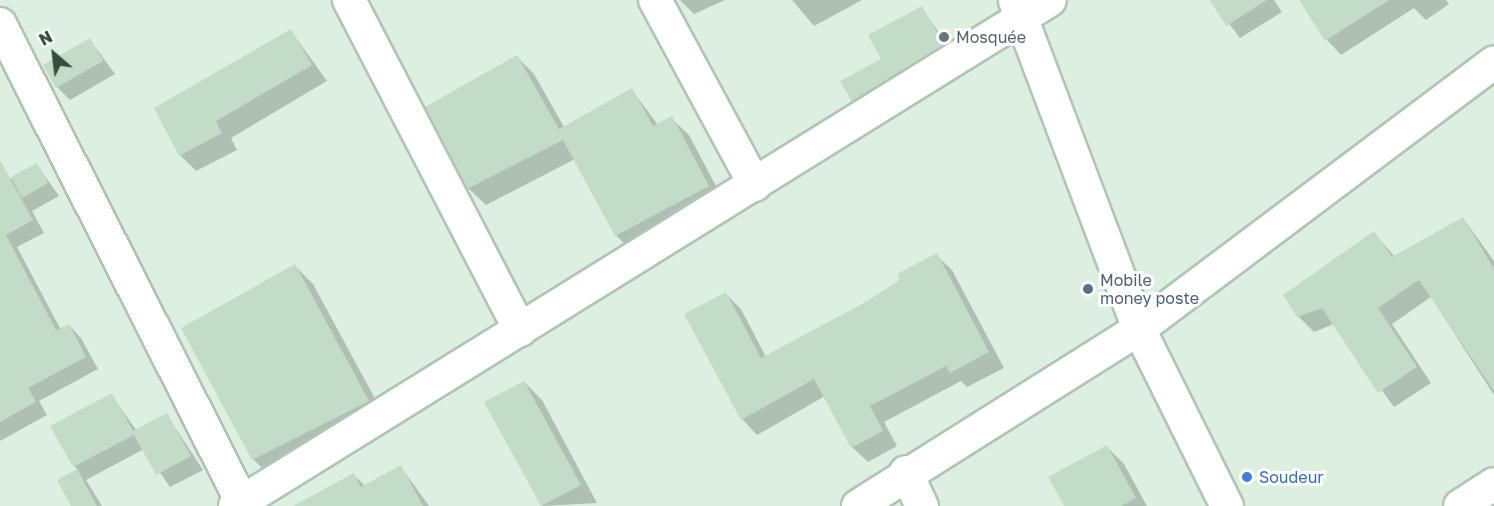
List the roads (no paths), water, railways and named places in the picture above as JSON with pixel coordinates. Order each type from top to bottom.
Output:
[{"type":"street","points":[[348,0],[520,330]]},
{"type":"street","points":[[655,0],[755,185]]},
{"type":"street","points":[[0,24],[240,504],[755,185],[1019,9],[1050,0]]},
{"type":"street","points":[[1019,9],[1139,329],[1227,506]]},
{"type":"street","points":[[858,506],[906,472],[1139,329],[1494,62]]},
{"type":"street","points":[[906,472],[922,506]]},
{"type":"street","points":[[1460,506],[1494,484]]},
{"type":"place","name":"Mosquée","points":[[944,37]]},
{"type":"place","name":"Mobile money poste","points":[[1088,289]]},
{"type":"place","name":"Soudeur","points":[[1247,477]]}]
